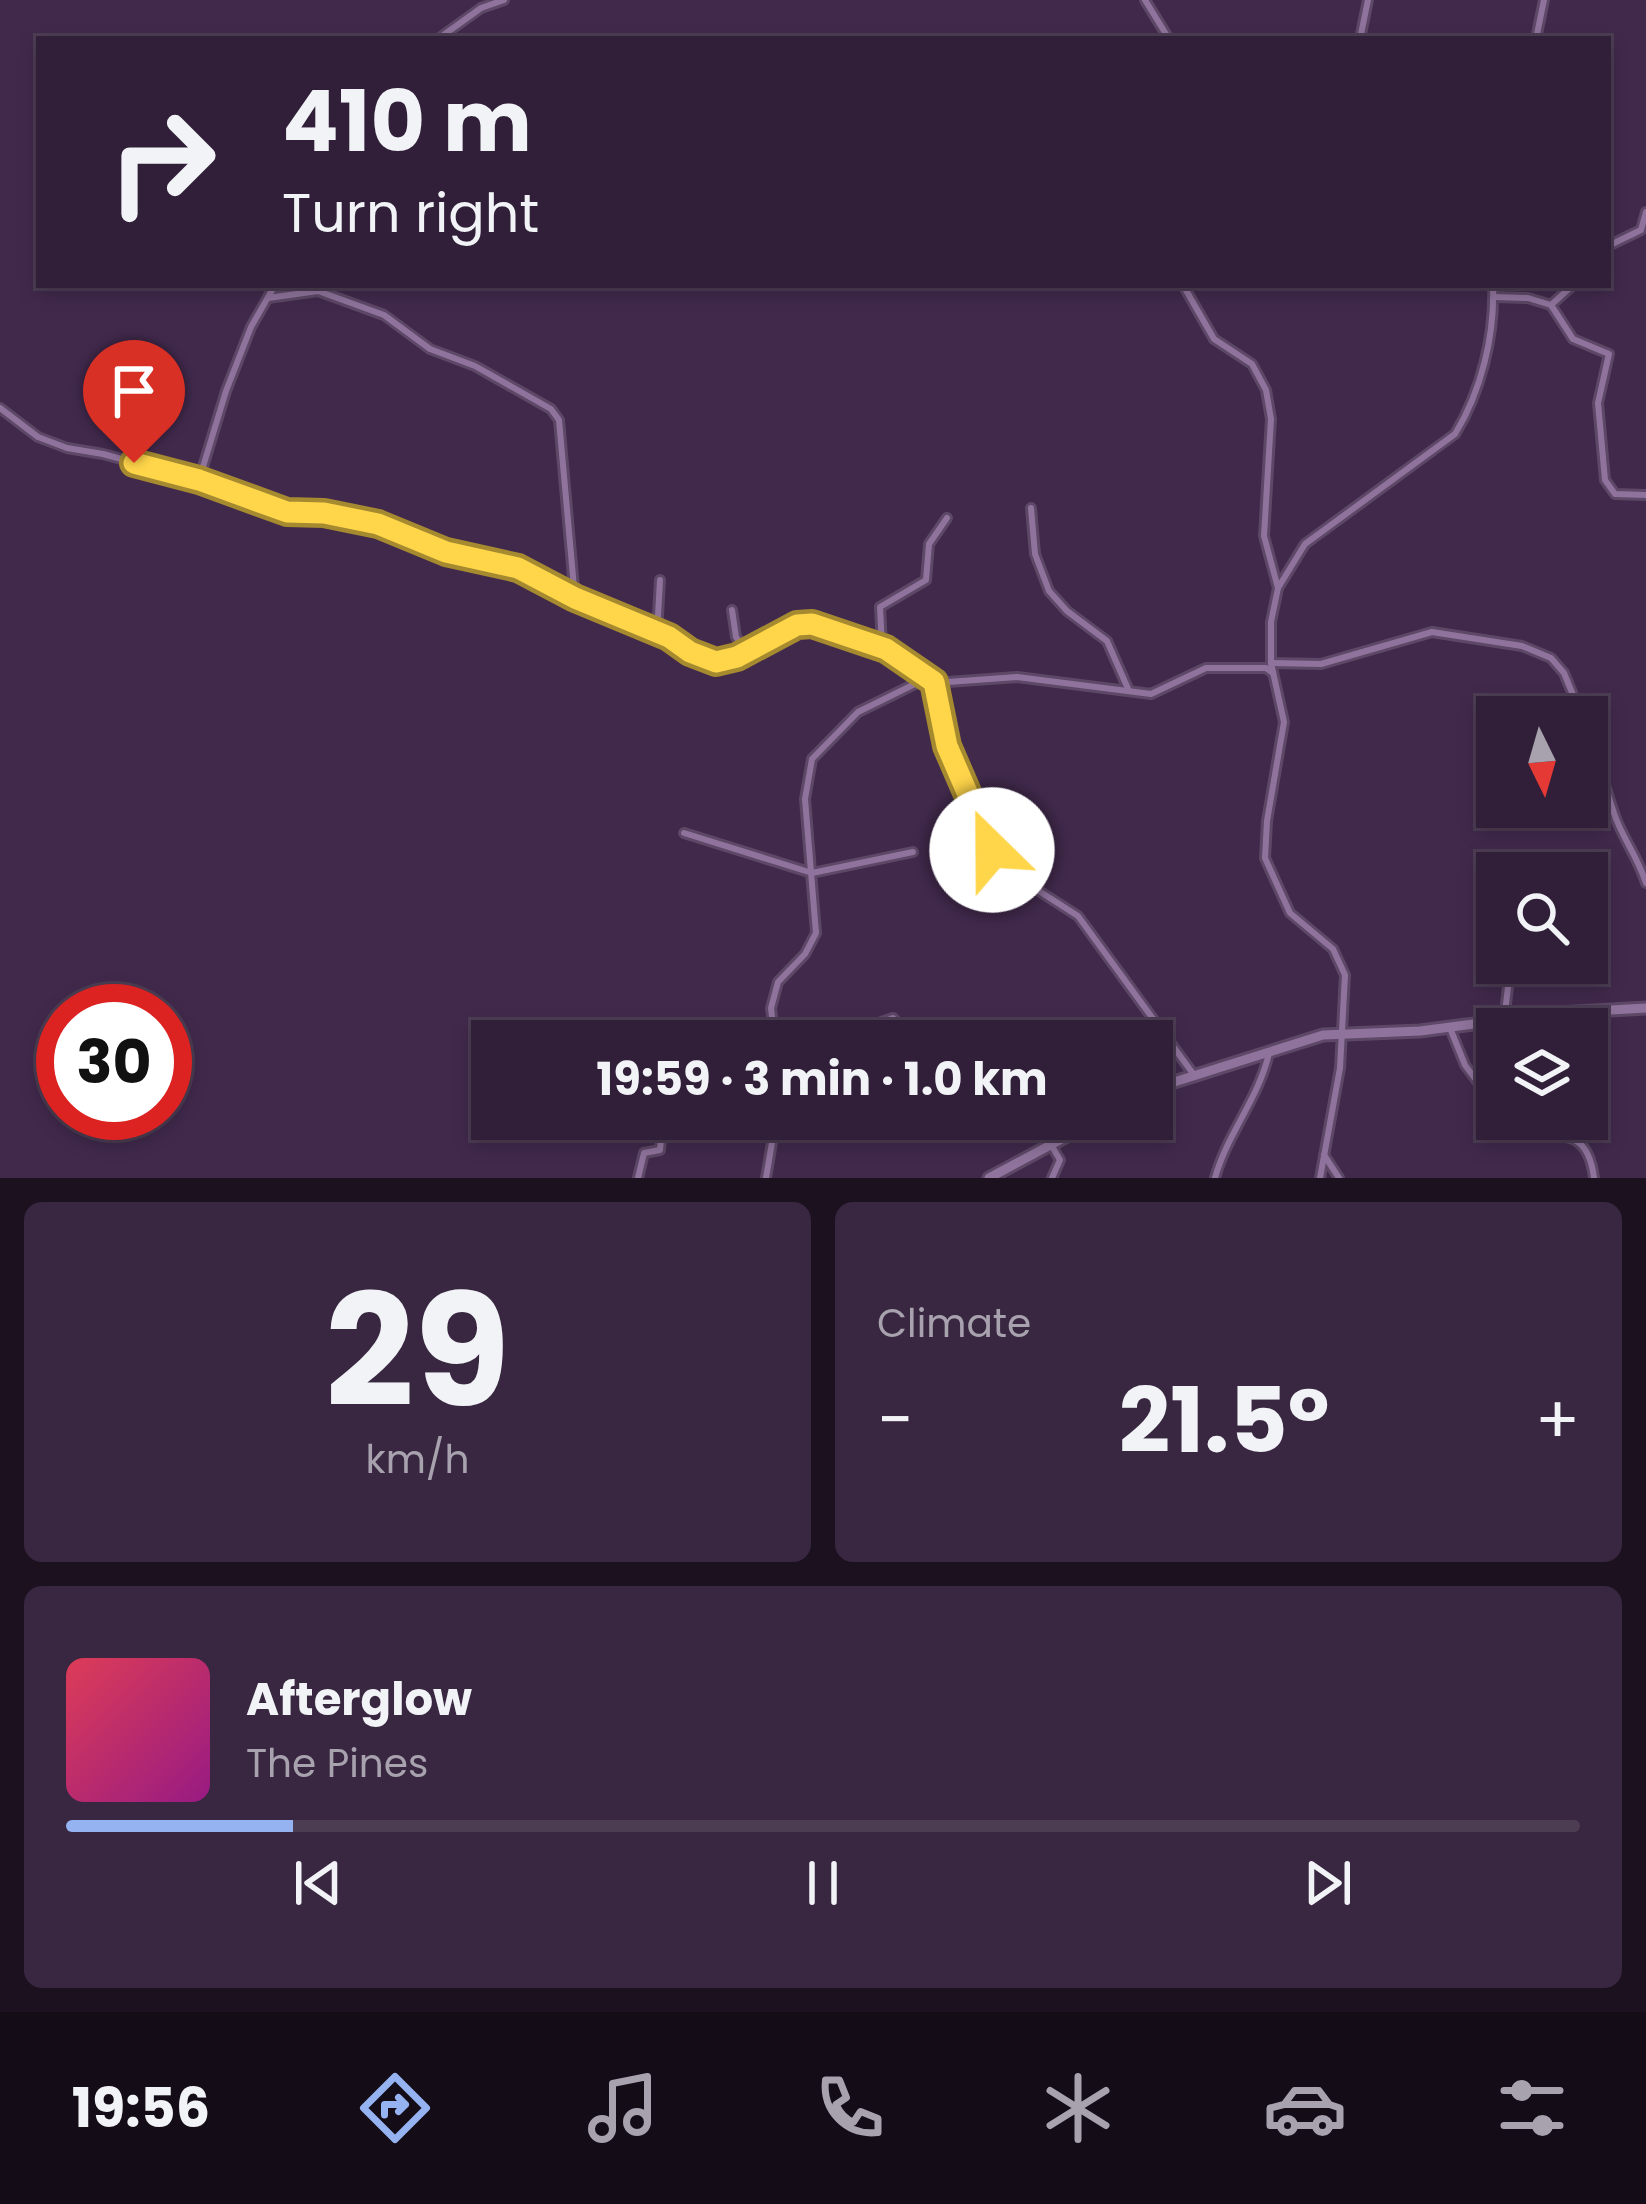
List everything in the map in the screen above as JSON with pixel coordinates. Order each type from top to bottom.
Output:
[{"type":"main road","points":[[1608,1011],[1646,1008]]},
{"type":"main road","points":[[1173,1082],[1269,1050],[1343,1033],[1476,1024]]},
{"type":"main road","points":[[989,1178],[1063,1140]]},
{"type":"street","points":[[441,36],[481,8],[504,0]]},
{"type":"street","points":[[1145,0],[1167,36]]},
{"type":"street","points":[[1361,36],[1368,0]]},
{"type":"street","points":[[1537,36],[1544,0]]},
{"type":"street","points":[[1611,245],[1641,230],[1646,212]]},
{"type":"street","points":[[199,480],[226,391],[251,327],[273,288]]},
{"type":"street","points":[[1185,288],[1214,339],[1252,364],[1266,390],[1271,418],[1264,536],[1278,588]]},
{"type":"street","points":[[1319,1178],[1343,1033],[1345,975],[1320,937],[1290,913],[1265,858],[1284,722],[1271,663],[1270,622],[1278,588],[1305,544],[1455,434],[1467,415],[1486,356],[1494,319],[1493,288]]},
{"type":"street","points":[[1551,304],[1570,288]]},
{"type":"street","points":[[268,298],[318,291],[384,315],[430,349],[476,366],[550,410],[559,420],[575,598]]},
{"type":"street","points":[[1494,297],[1551,304],[1574,339],[1610,354],[1598,403],[1605,480],[1615,494],[1646,495]]},
{"type":"street","points":[[0,408],[38,437],[67,448],[199,480],[287,512],[324,513],[378,524],[446,552],[518,568],[716,662],[803,624],[830,628],[863,644],[882,647],[929,681],[947,746],[992,850],[1028,884],[1078,916],[1194,1075]]},
{"type":"street","points":[[1031,508],[1035,554],[1049,591],[1066,611],[1107,641],[1129,691]]},
{"type":"street","points":[[882,647],[880,608],[926,580],[929,544],[947,518]]},
{"type":"street","points":[[657,633],[660,580]]},
{"type":"street","points":[[733,610],[736,637],[746,652]]},
{"type":"street","points":[[1271,663],[1321,664],[1432,632],[1522,646],[1551,658],[1573,696]]},
{"type":"street","points":[[772,1020],[778,982],[805,954],[816,933],[805,799],[812,759],[858,712],[929,681],[1017,677],[1159,692],[1206,668],[1266,668],[1274,673]]},
{"type":"street","points":[[1608,789],[1615,817],[1636,852],[1646,883]]},
{"type":"street","points":[[684,833],[812,873],[913,851]]},
{"type":"street","points":[[1450,1028],[1453,1043],[1476,1080]]},
{"type":"street","points":[[1215,1178],[1261,1079],[1269,1050]]},
{"type":"street","points":[[638,1178],[644,1153],[660,1150],[661,1140]]},
{"type":"street","points":[[766,1178],[772,1140]]},
{"type":"street","points":[[1049,1140],[1060,1160],[1052,1178]]},
{"type":"street","points":[[1572,1140],[1590,1152],[1594,1178]]},
{"type":"street","points":[[1324,1155],[1339,1178]]},
{"type":"route","points":[[134,463],[199,480],[287,512],[324,513],[378,524],[446,552],[518,568],[716,662],[737,657],[803,624],[830,628],[886,649],[934,682],[947,746],[992,850]]}]
